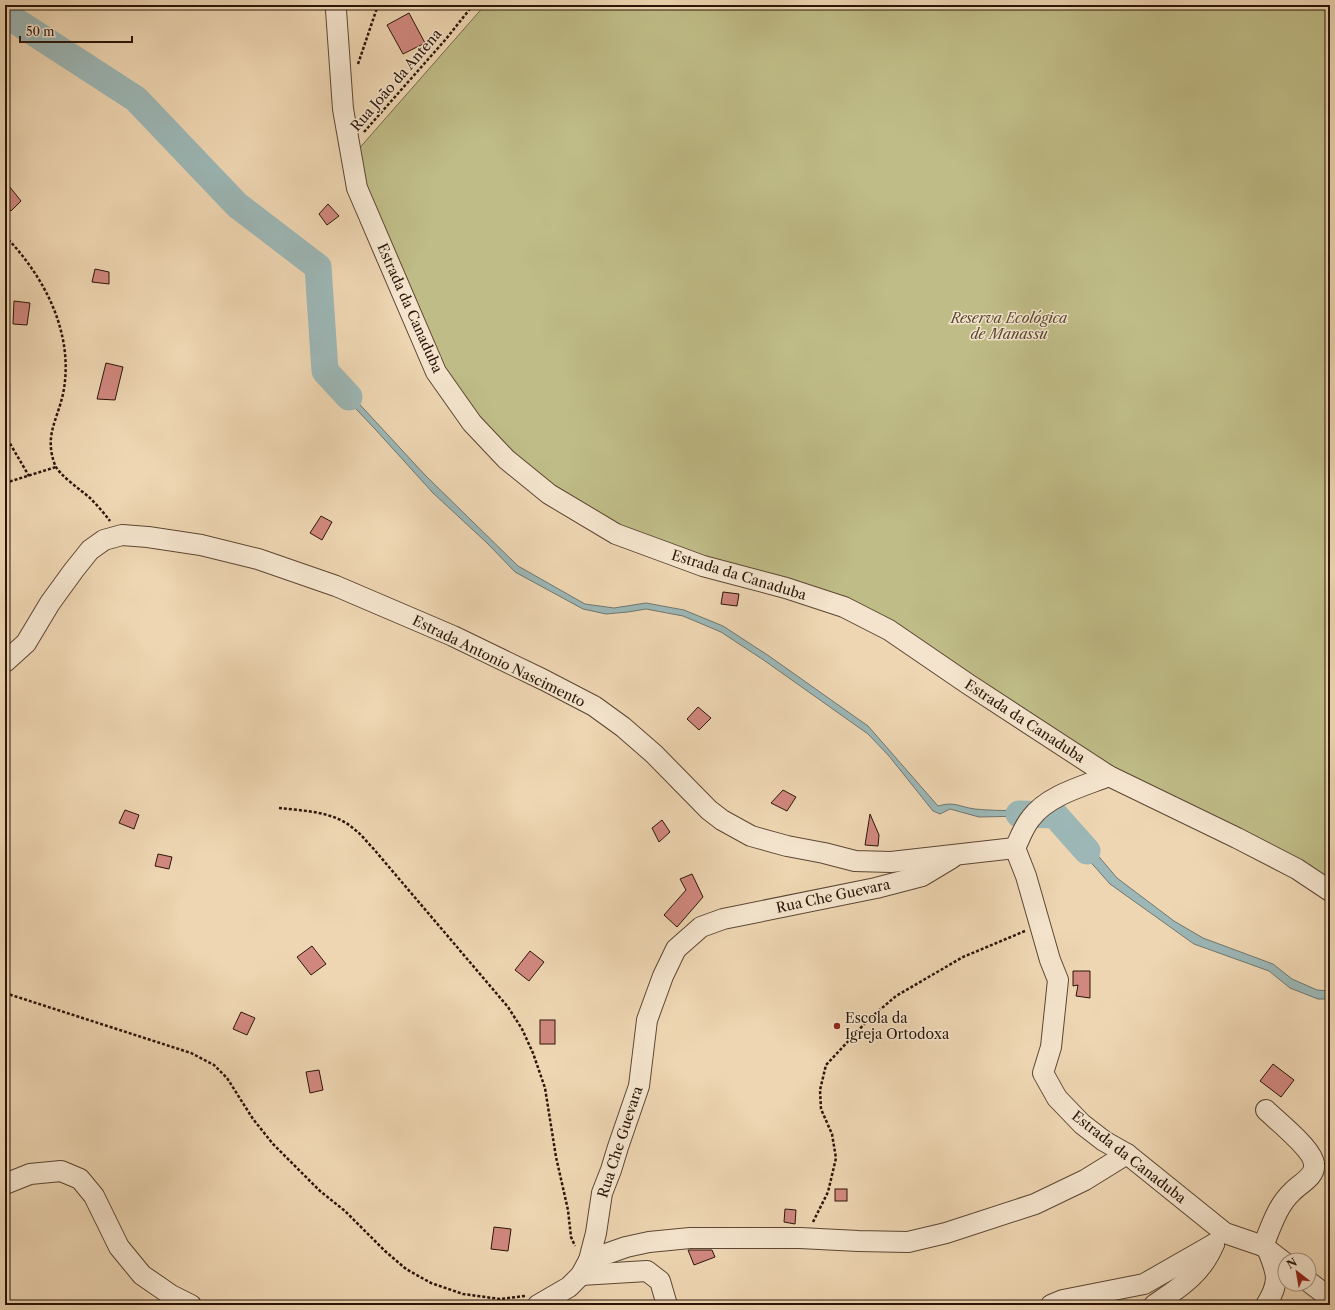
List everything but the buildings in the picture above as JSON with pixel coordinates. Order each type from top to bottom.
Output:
[{"type":"street","name":"Estrada da Canaduba","points":[[335,5],[342,110],[357,188],[436,372],[472,423],[506,459],[549,494],[616,534],[703,566],[786,588],[844,607],[889,630],[968,684],[1109,776],[1297,869],[1330,891]]},
{"type":"street","name":"Estrada Antonio Nascimento","points":[[5,662],[26,643],[50,603],[90,550],[104,540],[122,535],[148,537],[201,545],[258,559],[336,586],[460,640],[544,680],[594,706],[654,754],[709,810],[722,820],[752,836],[787,846],[855,861],[891,862],[1015,848]]},
{"type":"street","name":"Estrada da Canaduba","points":[[1109,776],[1055,798],[1032,817],[1015,848],[1026,876],[1050,960],[1058,980],[1051,1047],[1043,1073],[1056,1098],[1082,1124],[1104,1141],[1127,1154],[1220,1239],[1265,1247],[1277,1257]]},
{"type":"street","name":"Rua Che Guevara","points":[[585,1267],[596,1233],[602,1192],[611,1170],[639,1086],[647,1020],[663,976],[676,949],[701,927],[723,919],[876,888],[922,876],[957,855]]},
{"type":"street","points":[[1266,1110],[1304,1147],[1312,1157],[1315,1165],[1312,1173],[1288,1195],[1279,1208],[1265,1247],[1276,1271],[1277,1280],[1273,1295],[1266,1305]]},
{"type":"street","points":[[534,1300],[569,1287],[585,1267],[626,1247],[649,1242],[690,1238],[794,1233],[858,1241],[908,1242],[946,1233],[1035,1204],[1085,1180],[1127,1154]]},
{"type":"street","points":[[5,1184],[30,1174],[61,1171],[80,1179],[94,1196],[119,1247],[142,1275],[171,1295],[191,1305]]},
{"type":"street","points":[[1051,1305],[1063,1300],[1144,1284],[1220,1239]]},
{"type":"street","points":[[1154,1305],[1181,1286],[1196,1273],[1205,1263],[1220,1239]]},
{"type":"street","points":[[585,1267],[647,1271],[660,1281],[667,1305]]},
{"type":"street","points":[[1317,1288],[1330,1298]]},
{"type":"path","points":[[358,65],[378,5]]},
{"type":"path","name":"Rua João da Antena","points":[[349,149],[446,40],[473,5]]},
{"type":"path","points":[[5,236],[27,260],[49,296],[63,336],[66,368],[63,395],[52,430],[50,451],[56,467],[90,498],[122,535]]},
{"type":"path","points":[[5,435],[29,476]]},
{"type":"path","points":[[5,483],[56,467]]},
{"type":"path","points":[[279,808],[316,812],[338,819],[353,828],[372,847],[508,1007],[522,1029],[533,1053],[545,1088],[556,1157],[568,1210],[572,1237],[574,1245],[579,1252],[585,1267]]},
{"type":"path","points":[[794,1233],[808,1232],[828,1192],[836,1158],[832,1134],[821,1109],[820,1090],[826,1065],[868,1020],[896,996],[963,957],[1040,925]]},
{"type":"path","points":[[5,993],[191,1053],[214,1065],[227,1078],[257,1124],[273,1144],[320,1191],[345,1211],[385,1251],[406,1268],[431,1283],[463,1294],[500,1299],[534,1300]]},
{"type":"green space","name":"Reserva Ecológica de Manassu","points":[[485,5],[1330,5],[1330,888],[1108,773],[896,629],[614,529],[507,455],[441,371],[365,186],[356,152]]},
{"type":"water","points":[[327,369],[425,475],[518,566],[585,604],[614,608],[646,603],[684,610],[723,626],[769,656],[868,726],[938,806],[953,804],[975,809],[1062,813],[1050,818],[1025,816],[979,817],[950,809],[940,814],[933,811],[889,756],[868,734],[765,661],[721,632],[683,616],[646,609],[606,614],[583,609],[515,572],[487,543],[433,493],[320,371]]},
{"type":"water","points":[[1067,819],[1117,878],[1174,921],[1203,938],[1273,964],[1292,979],[1317,990],[1330,991],[1330,999],[1318,999],[1290,988],[1269,971],[1194,944],[1110,884],[1057,827]]},
{"type":"waterway","points":[[5,14],[136,99],[237,205],[318,267],[325,371],[349,397]]},
{"type":"waterway","points":[[1019,814],[1055,815],[1087,851]]},
{"type":"place","name":"Escola da Igreja Ortodoxa","points":[[837,1026]]}]
